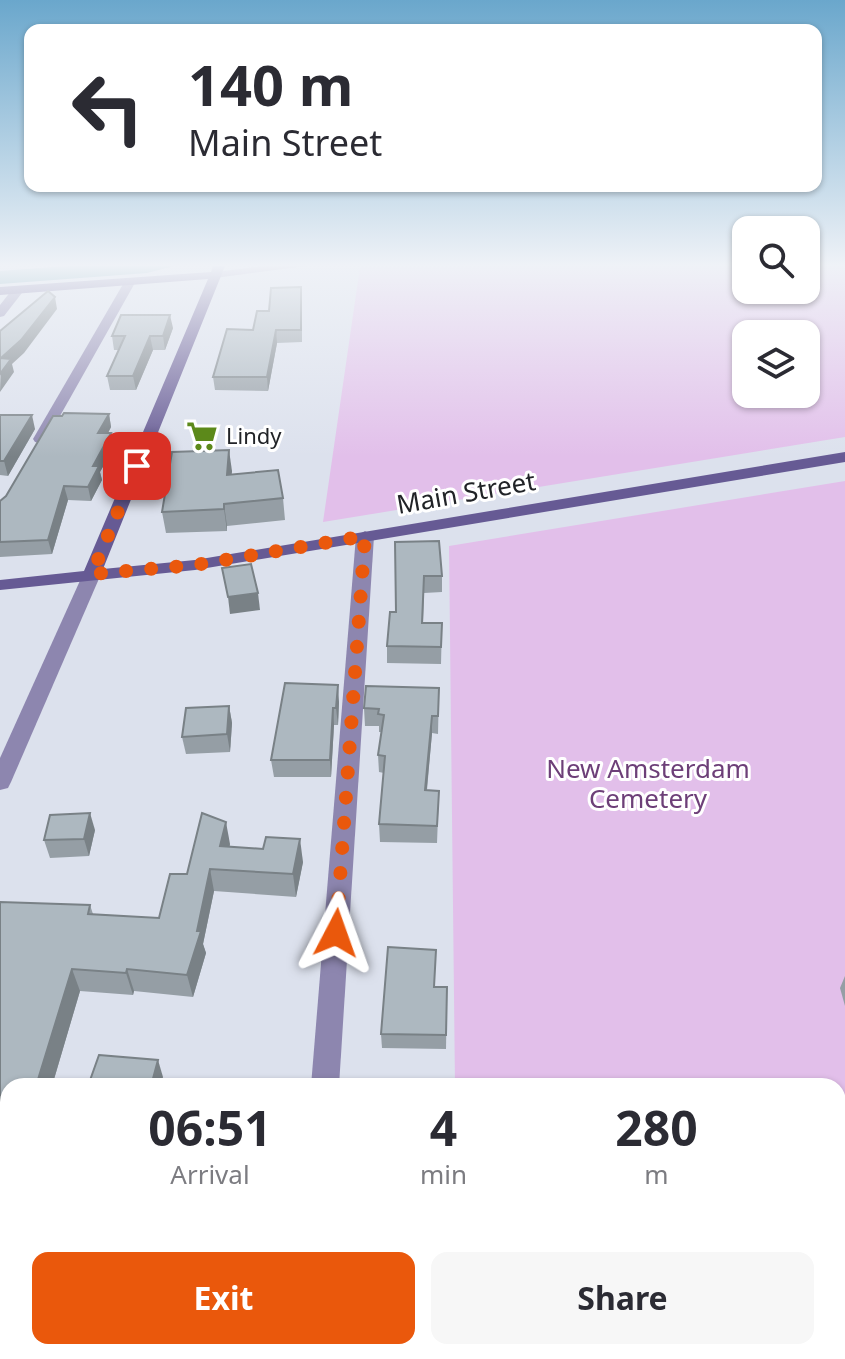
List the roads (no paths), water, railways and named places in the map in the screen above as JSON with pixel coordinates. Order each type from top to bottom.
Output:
[{"type":"street","points":[[31,455],[102,329]]},
{"type":"street","points":[[0,782],[92,574],[193,329]]},
{"type":"street","name":"Main Street","points":[[0,585],[195,565],[845,457]]},
{"type":"street","points":[[326,1078],[365,536]]},
{"type":"place","name":"Lindy","points":[[202,436]]},
{"type":"park label","name":"New Amsterdam Cemetery","points":[[648,784]]}]
